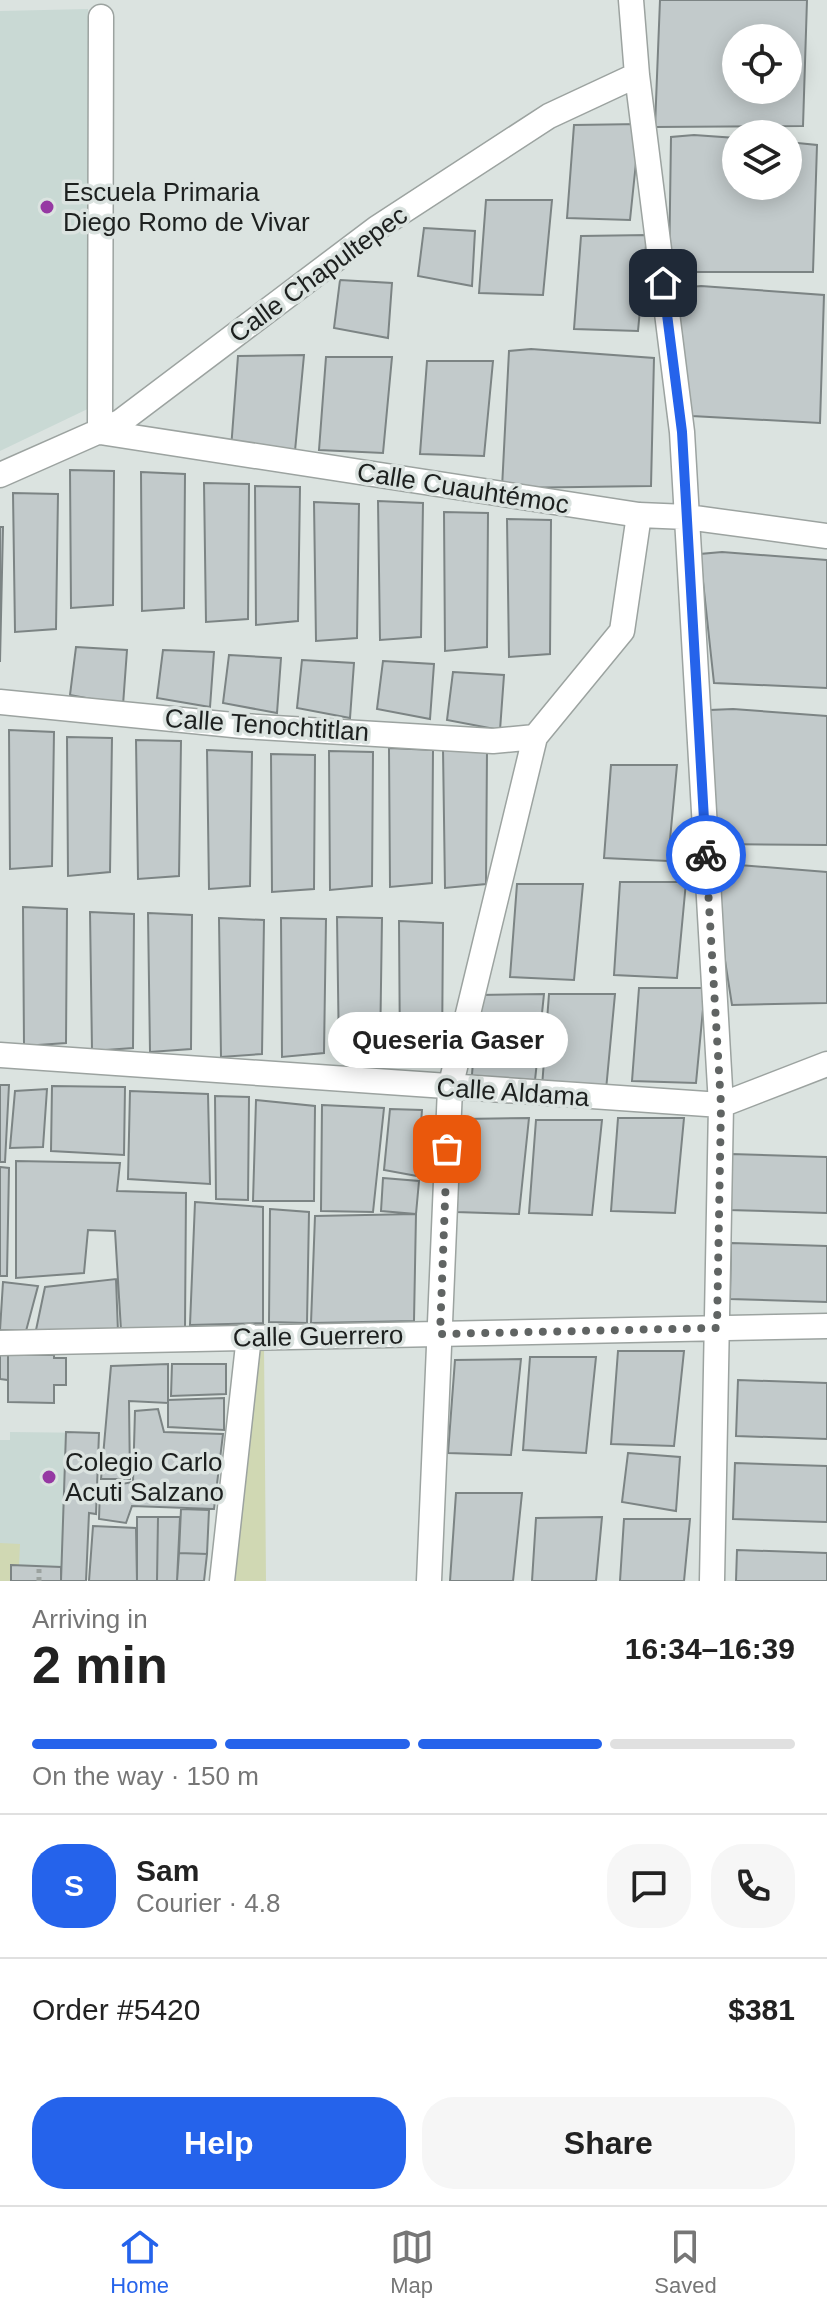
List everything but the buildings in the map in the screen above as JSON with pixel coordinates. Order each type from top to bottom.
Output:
[{"type":"street","points":[[631,0],[637,75],[682,432],[721,1105],[712,1581]]},
{"type":"street","points":[[100,432],[101,17]]},
{"type":"street","name":"Calle Chapultepec","points":[[0,475],[120,422],[377,228],[549,116],[637,75]]},
{"type":"street","name":"Calle Cuauhtémoc","points":[[100,432],[639,515],[687,517],[827,536]]},
{"type":"street","points":[[429,1581],[450,1088],[535,737],[622,631],[639,515]]},
{"type":"street","name":"Calle Tenochtitlan","points":[[0,702],[243,726],[493,741],[535,737]]},
{"type":"street","name":"Calle Aldama","points":[[0,1055],[721,1105],[827,1064]]},
{"type":"street","name":"Calle Guerrero","points":[[0,1343],[827,1326]]},
{"type":"street","points":[[222,1581],[249,1336]]},
{"type":"path","points":[[39,1566],[39,1581]]},
{"type":"shaded area","name":"Escuela Primaria Diego Romo de Vivar","points":[[88,9],[98,404],[0,451],[0,11]]},
{"type":"shaded area","name":"Colegio Carlo Acuti Salzano","points":[[10,1432],[99,1433],[96,1514],[89,1514],[86,1581],[0,1581],[0,1440],[10,1440]]},
{"type":"green space","points":[[251,1345],[264,1345],[266,1581],[235,1581]]},
{"type":"green space","points":[[0,1543],[20,1544],[19,1565],[11,1565],[11,1581],[0,1581]]},
{"type":"way so far","points":[[447,1149],[440,1334],[717,1328],[721,1105],[706,855]]},
{"type":"place","name":"Escuela Primaria Diego Romo de Vivar","points":[[47,207]]},
{"type":"place","name":"Queseria Gaser","points":[[447,1149]]},
{"type":"place","name":"Colegio Carlo Acuti Salzano","points":[[49,1477]]},
{"type":"route","points":[[663,283],[682,432],[706,855]]}]
